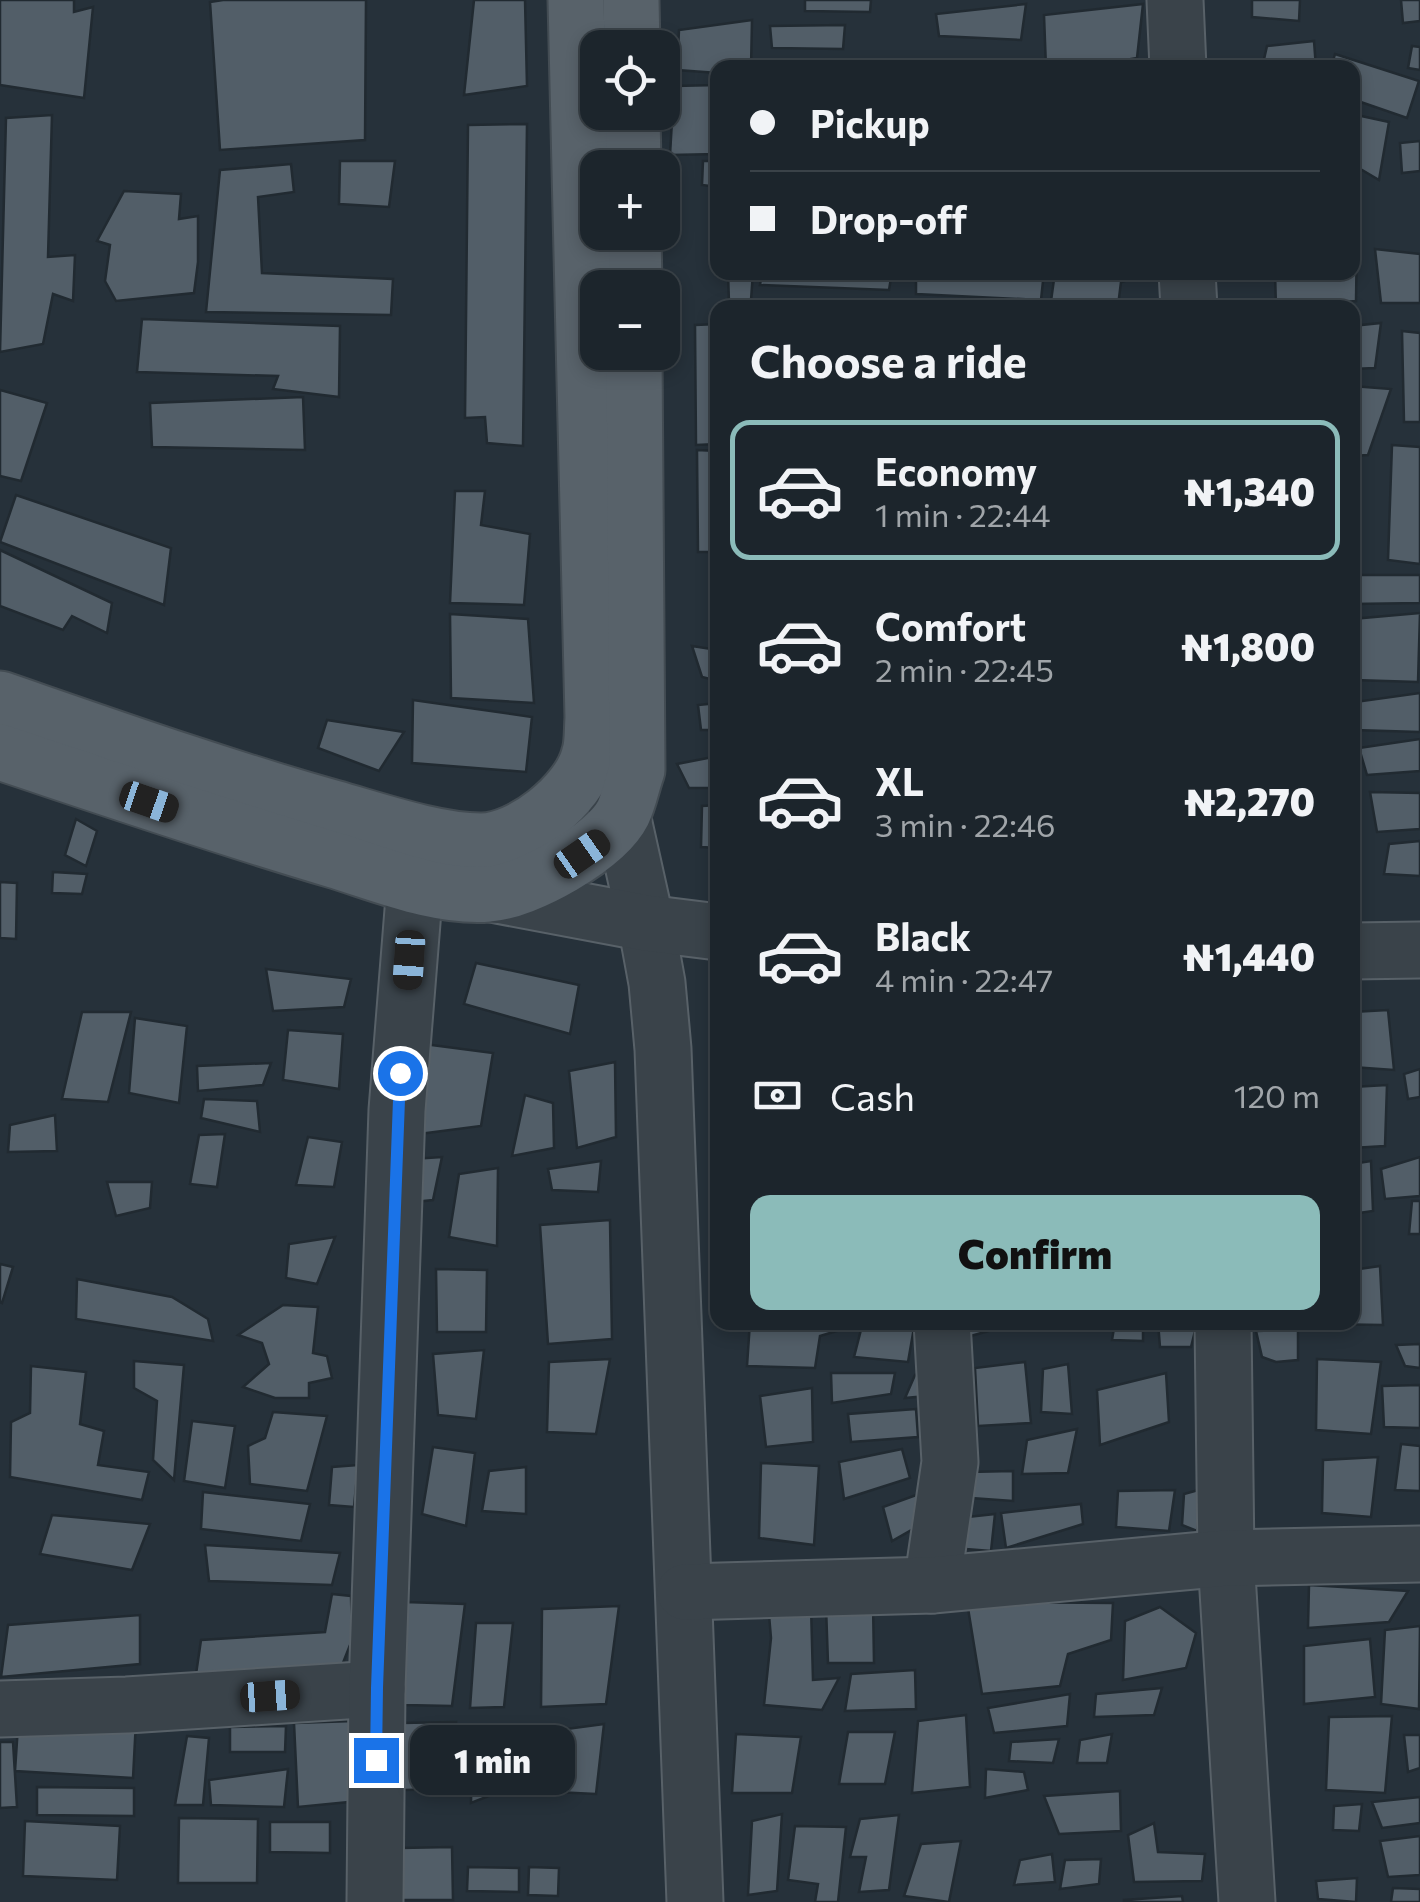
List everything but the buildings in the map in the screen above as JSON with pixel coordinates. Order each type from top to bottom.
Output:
[{"type":"main road","points":[[0,700],[246,783],[408,830],[483,841],[510,835],[540,818],[578,780],[590,756],[592,698],[576,0]]},
{"type":"main road","points":[[632,0],[632,30]]},
{"type":"main road","points":[[0,752],[224,828],[414,885],[457,894],[492,894],[526,884],[564,866],[600,841],[622,815],[637,770],[634,370]]},
{"type":"street","points":[[1175,0],[1178,60]]},
{"type":"street","points":[[590,756],[622,815],[656,983],[662,1049],[695,1902]]},
{"type":"street","points":[[375,1902],[377,1688],[397,1110],[414,885]]},
{"type":"street","points":[[492,894],[646,924],[710,931]]},
{"type":"street","points":[[1360,951],[1420,950]]},
{"type":"street","points":[[932,1585],[950,1462],[942,1330]]},
{"type":"street","points":[[1223,1330],[1226,1558],[1247,1902]]},
{"type":"street","points":[[685,1592],[932,1585],[1226,1558],[1420,1554]]},
{"type":"street","points":[[0,1709],[377,1688]]},
{"type":"route","points":[[376,1760],[400,1073]]}]
